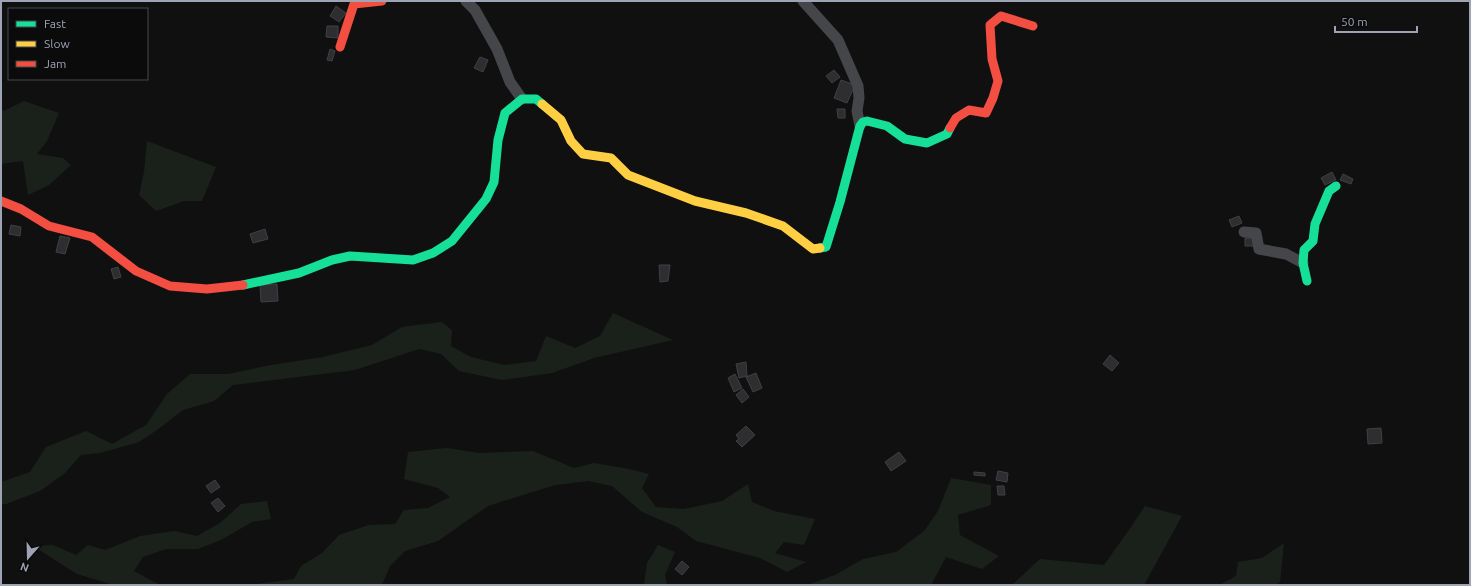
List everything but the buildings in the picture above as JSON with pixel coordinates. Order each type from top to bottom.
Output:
[{"type":"street","points":[[340,47],[354,4],[382,1]]},
{"type":"street","points":[[466,1],[475,10],[497,49],[510,82],[522,99]]},
{"type":"street","points":[[1,201],[21,209],[48,226],[92,237],[136,271],[170,286],[207,289],[251,284],[299,273],[332,260],[350,256],[414,260],[433,253],[452,241],[486,199],[494,182],[498,140],[505,113],[522,99],[536,99],[561,120],[571,141],[583,154],[611,158],[628,175],[695,201],[746,214],[783,226],[813,249],[826,247],[839,210],[845,181],[860,126],[857,111],[859,98],[858,86],[838,40],[803,1]]},
{"type":"street","points":[[860,126],[863,122],[867,121],[887,126],[905,139],[927,143],[947,134],[956,118],[969,110],[986,113],[993,98],[998,81],[992,59],[990,25],[1001,16],[1033,26]]},
{"type":"street","points":[[1307,281],[1303,263],[1304,250],[1313,241],[1315,224],[1328,192],[1336,186]]},
{"type":"street","points":[[1244,232],[1256,233],[1259,249],[1286,254],[1303,263]]},
{"type":"shaded area","points":[[24,101],[59,113],[47,141],[37,154],[63,158],[71,165],[49,185],[28,195],[23,161],[1,164],[1,109],[4,111]]},
{"type":"shaded area","points":[[147,141],[216,167],[202,201],[184,201],[156,211],[139,195],[144,172]]},
{"type":"shaded area","points":[[613,313],[673,340],[594,358],[552,373],[502,380],[459,371],[441,354],[419,349],[355,370],[233,385],[214,401],[183,410],[139,442],[100,453],[81,455],[65,473],[40,491],[6,504],[1,504],[1,482],[30,472],[46,447],[86,431],[112,444],[146,425],[167,394],[190,374],[228,374],[271,365],[323,357],[372,345],[402,327],[442,322],[452,330],[451,346],[471,357],[504,365],[536,361],[546,336],[575,348],[600,336]]},
{"type":"shaded area","points":[[447,448],[479,453],[533,451],[574,468],[594,463],[649,474],[642,488],[656,507],[684,509],[722,501],[748,484],[752,502],[774,511],[815,519],[804,545],[784,542],[775,553],[806,562],[787,572],[760,558],[696,541],[677,527],[642,512],[612,486],[588,481],[555,485],[488,506],[438,541],[405,551],[390,566],[382,585],[249,585],[294,579],[301,566],[322,553],[339,535],[369,525],[395,524],[404,510],[428,508],[450,497],[438,488],[404,479],[408,452]]},
{"type":"shaded area","points":[[951,478],[991,485],[991,505],[958,515],[960,535],[999,556],[982,569],[946,557],[931,585],[807,585],[835,575],[863,559],[896,552],[924,531],[938,511]]},
{"type":"shaded area","points":[[267,501],[271,519],[252,522],[221,540],[198,549],[166,549],[143,557],[134,571],[160,585],[113,585],[77,574],[33,546],[53,545],[76,555],[88,545],[105,550],[140,536],[175,531],[197,536],[220,523],[241,504]]},
{"type":"shaded area","points":[[1145,506],[1182,516],[1144,585],[1012,585],[1040,559],[1104,565]]},
{"type":"shaded area","points":[[1284,543],[1280,582],[1276,585],[1219,585],[1236,576],[1238,562],[1262,558]]},
{"type":"shaded area","points":[[658,545],[675,552],[665,575],[667,585],[644,585],[647,563]]},
{"type":"traffic: fast","points":[[243,285],[299,273],[332,260],[350,256],[413,260],[433,253],[452,241],[486,199],[494,182],[498,140],[505,113],[522,99],[536,99],[542,104]]},
{"type":"traffic: fast","points":[[820,248],[826,247],[840,202],[860,126],[863,122],[867,121],[887,126],[905,139],[927,143],[947,134],[950,128]]},
{"type":"traffic: fast","points":[[1307,281],[1303,263],[1304,250],[1313,241],[1315,224],[1329,191],[1336,186]]},
{"type":"traffic: slow","points":[[542,104],[561,120],[571,141],[583,154],[611,158],[628,175],[695,201],[746,213],[783,226],[813,249],[820,248]]},
{"type":"traffic: jam","points":[[340,47],[354,4],[382,1]]},
{"type":"traffic: jam","points":[[950,128],[956,118],[969,110],[986,113],[993,98],[998,81],[992,59],[990,25],[1001,16],[1033,26]]},
{"type":"traffic: jam","points":[[1,201],[21,209],[49,226],[92,237],[136,271],[170,286],[207,289],[243,285]]}]
